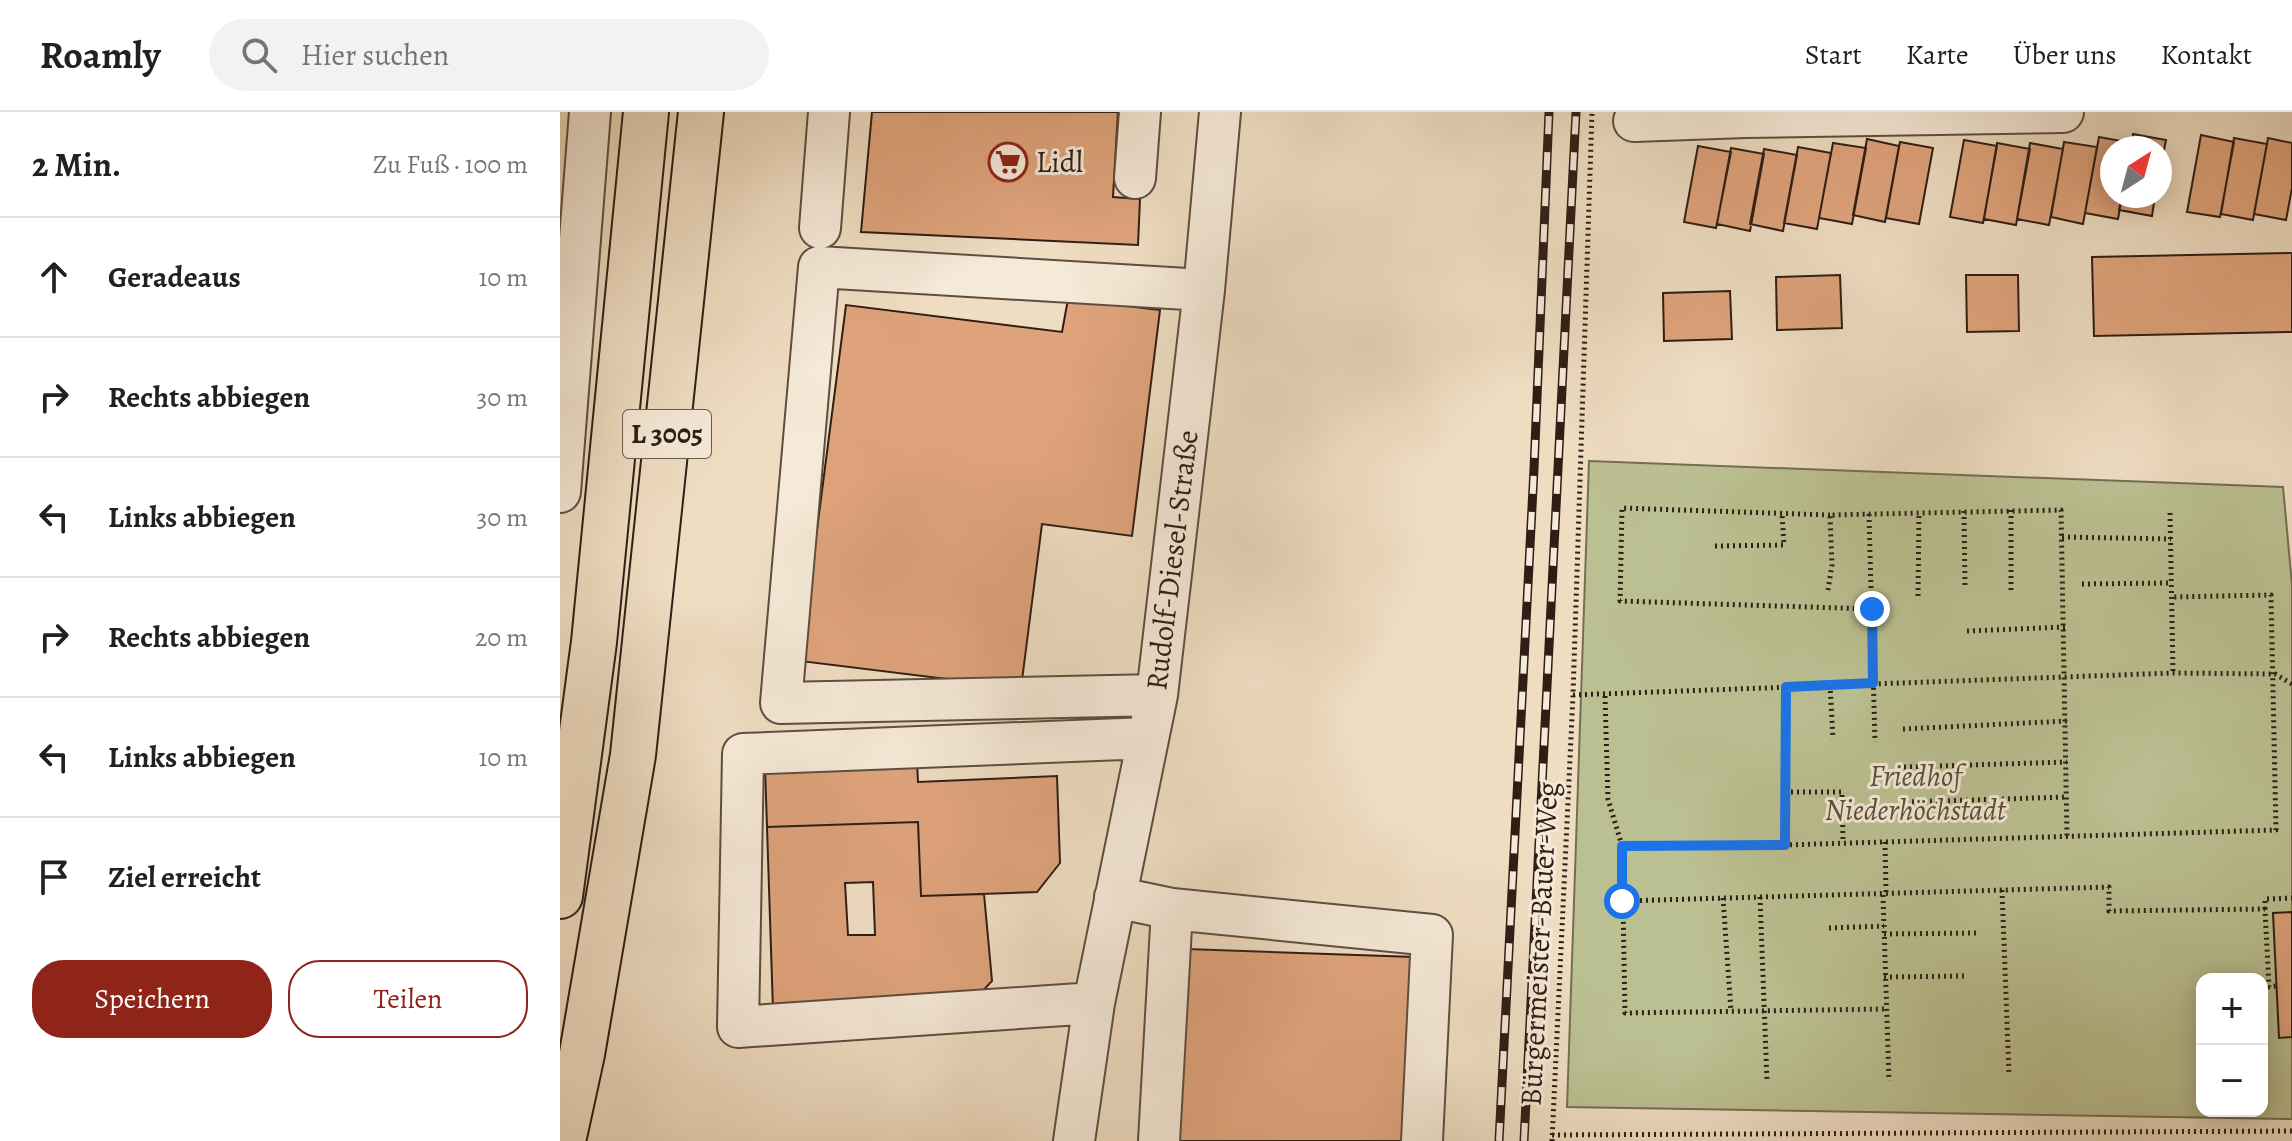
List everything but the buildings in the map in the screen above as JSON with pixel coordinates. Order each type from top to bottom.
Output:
[{"type":"highway","name":"L 3005","points":[[560,896],[595,626],[646,112]]},
{"type":"highway","name":"L 3005","points":[[563,1141],[582,1054],[633,755],[701,112]]},
{"type":"street","points":[[560,492],[590,112]]},
{"type":"street","points":[[820,228],[829,112]]},
{"type":"street","points":[[1135,178],[1140,112]]},
{"type":"street","name":"Rudolf-Diesel-Straße","points":[[1074,1141],[1094,1003],[1157,695],[1204,290],[1220,112]]},
{"type":"street","points":[[1634,121],[1745,114],[2063,112]]},
{"type":"street","points":[[1157,695],[781,703],[819,267],[1204,290]]},
{"type":"street","points":[[1094,1003],[738,1027],[743,754],[1148,738]]},
{"type":"street","points":[[1115,897],[1172,909],[1432,935],[1422,1141]]},
{"type":"street","points":[[1159,1141],[1172,909]]},
{"type":"path","name":"Bürgermeister-Bauer-Weg","points":[[1592,112],[1573,695],[1552,1138],[2292,1131]]},
{"type":"path","points":[[1872,609],[1620,601],[1622,508],[1830,515],[2061,510],[2067,837]]},
{"type":"path","points":[[2011,510],[2011,592]]},
{"type":"path","points":[[1964,511],[1965,589]]},
{"type":"path","points":[[1918,596],[1919,512]]},
{"type":"path","points":[[2170,513],[2173,673]]},
{"type":"path","points":[[1715,546],[1784,545],[1782,514]]},
{"type":"path","points":[[1869,514],[1875,742]]},
{"type":"path","points":[[1828,590],[1832,565],[1830,515]]},
{"type":"path","points":[[2062,537],[2171,539]]},
{"type":"path","points":[[2082,584],[2171,583]]},
{"type":"path","points":[[1622,846],[1785,845],[2276,830],[2271,595],[2172,597]]},
{"type":"path","points":[[1967,631],[2065,627]]},
{"type":"path","points":[[1573,695],[2173,673],[2275,674],[2292,684]]},
{"type":"path","points":[[1830,685],[1833,739]]},
{"type":"path","points":[[1785,845],[1786,687]]},
{"type":"path","points":[[1605,696],[1608,799],[1622,846],[1625,1013],[1885,1009]]},
{"type":"path","points":[[1903,729],[2067,721]]},
{"type":"path","points":[[1904,767],[2067,762]]},
{"type":"path","points":[[1785,792],[1842,792],[1843,843]]},
{"type":"path","points":[[1906,802],[2067,797]]},
{"type":"path","points":[[1885,842],[1884,977],[1889,1081]]},
{"type":"path","points":[[1622,901],[2109,887],[2109,911],[2265,909]]},
{"type":"path","points":[[2002,890],[2009,1074]]},
{"type":"path","points":[[1760,897],[1767,1081]]},
{"type":"path","points":[[1723,898],[1731,1011]]},
{"type":"path","points":[[2276,986],[2269,987],[2265,899],[2292,898]]},
{"type":"path","points":[[1829,928],[1884,926]]},
{"type":"path","points":[[1884,934],[1976,933]]},
{"type":"path","points":[[1884,977],[1965,976]]},
{"type":"green space","name":"Friedhof Niederhöchstadt","points":[[1589,461],[2283,487],[2292,585],[2292,1119],[1567,1107]]},
{"type":"railway","points":[[1499,1141],[1549,112]]},
{"type":"railway","points":[[1524,1141],[1576,112]]},
{"type":"place","name":"Lidl","points":[[1008,162]]},
{"type":"route","points":[[1622,901],[1622,846],[1785,845],[1786,687],[1873,683],[1872,609]]}]
